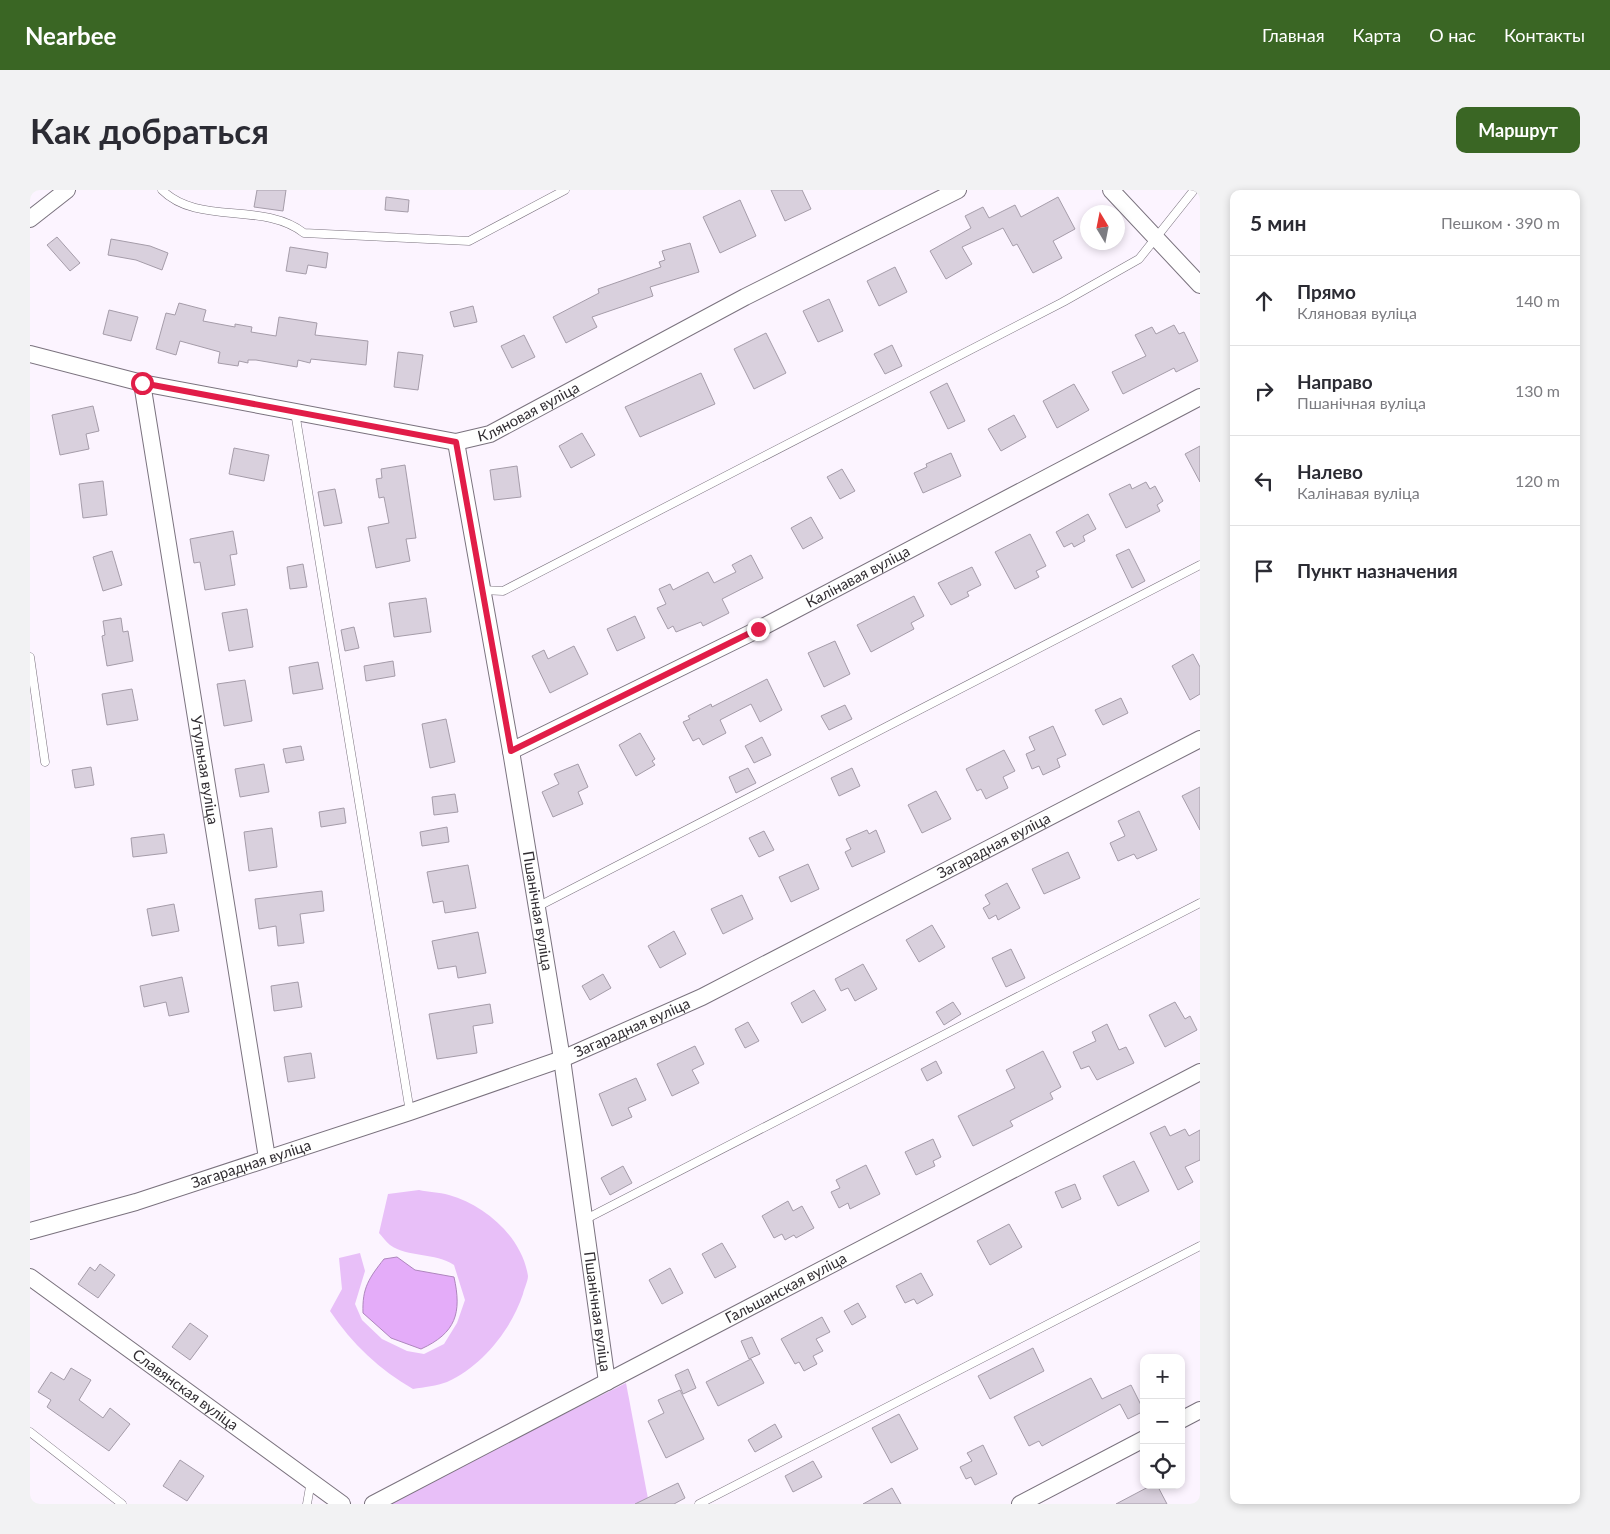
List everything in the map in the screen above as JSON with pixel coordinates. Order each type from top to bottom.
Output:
[{"type":"street","points":[[30,219],[67,190]]},
{"type":"street","name":"Кляновая вуліца","points":[[30,354],[142,383],[456,442],[490,434],[745,297],[958,190]]},
{"type":"street","points":[[1111,190],[1200,285]]},
{"type":"street","name":"Утульная вуліца","points":[[142,383],[267,1158]]},
{"type":"street","name":"Калінавая вуліца","points":[[511,751],[758,629],[1200,397]]},
{"type":"street","name":"Пшанічная вуліца","points":[[456,442],[480,589],[511,751],[562,1059],[607,1382]]},
{"type":"street","name":"Загарадная вуліца","points":[[30,1231],[136,1202],[410,1112],[562,1059],[702,997],[1200,739]]},
{"type":"street","name":"Гальшанская вуліца","points":[[373,1504],[1200,1072]]},
{"type":"street","name":"Славянская вуліца","points":[[30,1277],[342,1504]]},
{"type":"street","points":[[1185,1418],[1200,1410]]},
{"type":"street","points":[[1020,1504],[1140,1441]]},
{"type":"lane","points":[[162,190],[185,206],[266,216],[292,223],[304,233],[469,240],[565,190]]},
{"type":"lane","points":[[480,589],[491,592],[503,591],[1045,311],[1139,259],[1158,238],[1194,190]]},
{"type":"lane","points":[[295,412],[410,1112]]},
{"type":"lane","points":[[537,907],[1200,565]]},
{"type":"lane","points":[[30,657],[45,762]]},
{"type":"lane","points":[[584,1220],[1200,903]]},
{"type":"lane","points":[[699,1504],[1200,1246]]},
{"type":"lane","points":[[30,1432],[122,1504]]},
{"type":"lane","points":[[307,1504],[311,1481]]},
{"type":"shaded area","points":[[419,1190],[445,1194],[462,1200],[476,1206],[488,1215],[510,1236],[518,1248],[528,1276],[523,1294],[511,1321],[494,1346],[483,1357],[472,1367],[447,1382],[413,1389],[378,1365],[367,1355],[330,1311],[342,1289],[339,1258],[360,1253],[365,1271],[355,1304],[362,1320],[382,1339],[407,1351],[424,1354],[444,1344],[457,1323],[465,1300],[454,1265],[439,1258],[413,1254],[397,1249],[389,1244],[379,1233],[388,1194]]},
{"type":"shaded area","points":[[397,1257],[415,1270],[454,1277],[457,1301],[454,1320],[442,1336],[421,1349],[391,1338],[363,1313],[365,1290],[370,1278],[384,1259]]},
{"type":"shaded area","points":[[626,1383],[649,1504],[384,1504]]},
{"type":"building","points":[[257,190],[286,190],[283,211],[254,207]]},
{"type":"building","points":[[771,190],[802,190],[811,209],[785,221]]},
{"type":"building","points":[[386,197],[409,200],[408,212],[385,210]]},
{"type":"building","points":[[1058,197],[1075,229],[1053,241],[1062,258],[1033,273],[1017,244],[1013,246],[1003,228],[962,247],[972,264],[946,279],[930,251],[971,228],[965,216],[983,207],[989,218],[1015,205],[1021,217]]},
{"type":"building","points":[[740,200],[756,236],[720,253],[703,217]]},
{"type":"building","points":[[57,237],[80,263],[70,271],[47,245]]},
{"type":"building","points":[[111,239],[150,246],[168,253],[162,270],[136,260],[108,255]]},
{"type":"building","points":[[690,243],[699,272],[650,287],[653,296],[592,317],[597,327],[566,343],[553,317],[599,293],[598,289],[661,267],[659,262],[665,260],[662,251]]},
{"type":"building","points":[[290,247],[328,253],[326,268],[308,265],[306,274],[286,271]]},
{"type":"building","points":[[895,267],[907,292],[879,306],[867,281]]},
{"type":"building","points":[[829,299],[843,331],[818,342],[803,311]]},
{"type":"building","points":[[179,303],[206,310],[203,321],[235,327],[235,324],[252,327],[251,332],[276,336],[279,317],[317,323],[315,335],[368,341],[366,365],[311,359],[310,363],[298,360],[297,367],[256,360],[248,360],[248,363],[239,361],[238,366],[218,363],[220,352],[180,341],[176,355],[156,349],[166,313],[175,315]]},
{"type":"building","points":[[473,306],[477,322],[454,327],[450,312]]},
{"type":"building","points":[[109,310],[138,317],[131,341],[103,334]]},
{"type":"building","points":[[1174,325],[1179,334],[1184,332],[1198,361],[1176,372],[1174,368],[1123,394],[1112,372],[1146,356],[1135,335],[1152,327],[1156,334]]},
{"type":"building","points":[[766,333],[786,373],[754,389],[734,349]]},
{"type":"building","points":[[524,335],[535,357],[512,368],[501,346]]},
{"type":"building","points":[[892,345],[902,366],[885,374],[874,354]]},
{"type":"building","points":[[398,352],[423,355],[418,390],[394,387]]},
{"type":"building","points":[[701,373],[715,404],[640,437],[625,407]]},
{"type":"building","points":[[947,383],[965,421],[948,429],[930,392]]},
{"type":"building","points":[[1074,384],[1089,410],[1057,428],[1043,401]]},
{"type":"building","points":[[93,406],[99,431],[86,434],[89,449],[60,455],[52,415]]},
{"type":"building","points":[[1014,415],[1026,437],[1001,451],[988,429]]},
{"type":"building","points":[[582,433],[595,455],[571,468],[559,446]]},
{"type":"building","points":[[1200,446],[1200,482],[1185,454]]},
{"type":"building","points":[[234,448],[269,455],[264,481],[229,474]]},
{"type":"building","points":[[951,453],[961,476],[923,493],[914,473],[927,467],[926,464]]},
{"type":"building","points":[[405,465],[416,538],[406,539],[410,561],[376,568],[368,527],[389,523],[384,497],[379,498],[376,479],[382,478],[381,469]]},
{"type":"building","points":[[517,466],[521,497],[494,500],[490,470]]},
{"type":"building","points":[[842,469],[855,491],[840,499],[827,477]]},
{"type":"building","points":[[103,481],[107,515],[83,518],[79,484]]},
{"type":"building","points":[[1146,482],[1150,489],[1155,486],[1163,501],[1157,505],[1160,511],[1126,528],[1109,494],[1130,484],[1132,489]]},
{"type":"building","points":[[335,489],[342,523],[324,526],[318,492]]},
{"type":"building","points":[[1088,514],[1096,529],[1083,536],[1085,541],[1074,547],[1072,543],[1064,547],[1056,532]]},
{"type":"building","points":[[811,517],[823,538],[803,549],[791,528]]},
{"type":"building","points":[[233,531],[237,554],[230,555],[235,585],[205,590],[200,562],[194,563],[190,539]]},
{"type":"building","points":[[1030,534],[1046,566],[1036,571],[1039,577],[1015,589],[995,552]]},
{"type":"building","points":[[1129,549],[1145,581],[1132,588],[1116,555]]},
{"type":"building","points":[[112,551],[122,585],[103,591],[93,557]]},
{"type":"building","points":[[751,555],[763,578],[722,599],[729,613],[703,626],[701,622],[676,632],[673,626],[668,629],[657,608],[666,604],[659,589],[670,584],[673,590],[708,572],[714,583],[736,572],[732,565]]},
{"type":"building","points":[[303,564],[307,587],[290,589],[287,567]]},
{"type":"building","points":[[972,567],[981,585],[967,592],[969,596],[951,605],[938,583]]},
{"type":"building","points":[[914,596],[924,616],[911,623],[914,629],[871,652],[857,625]]},
{"type":"building","points":[[426,598],[431,632],[394,637],[389,603]]},
{"type":"building","points":[[247,609],[253,647],[229,651],[222,613]]},
{"type":"building","points":[[635,616],[645,638],[617,651],[607,629]]},
{"type":"building","points":[[121,618],[123,632],[128,631],[133,661],[107,666],[102,636],[105,635],[103,621]]},
{"type":"building","points":[[354,627],[359,648],[345,651],[341,630]]},
{"type":"building","points":[[835,641],[850,674],[824,687],[808,653]]},
{"type":"building","points":[[574,646],[588,674],[550,693],[532,656],[544,650],[548,659]]},
{"type":"building","points":[[1193,654],[1200,667],[1200,694],[1190,700],[1172,666]]},
{"type":"building","points":[[393,661],[395,676],[366,681],[364,666]]},
{"type":"building","points":[[318,662],[323,689],[293,694],[289,667]]},
{"type":"building","points":[[767,679],[782,710],[760,722],[751,704],[720,720],[726,733],[703,745],[699,738],[693,741],[683,722],[690,719],[688,716],[711,704],[712,707]]},
{"type":"building","points":[[245,680],[252,721],[224,726],[217,684]]},
{"type":"building","points":[[132,689],[138,720],[107,725],[102,694]]},
{"type":"building","points":[[1121,698],[1128,713],[1103,725],[1095,710]]},
{"type":"building","points":[[845,705],[852,719],[829,730],[821,716]]},
{"type":"building","points":[[446,719],[455,762],[430,768],[422,724]]},
{"type":"building","points":[[1053,726],[1066,755],[1057,759],[1060,767],[1043,775],[1039,766],[1032,769],[1026,754],[1035,750],[1029,737]]},
{"type":"building","points":[[640,733],[655,759],[652,761],[655,765],[636,776],[619,745]]},
{"type":"building","points":[[762,737],[771,755],[754,763],[745,746]]},
{"type":"building","points":[[301,746],[304,760],[286,763],[283,749]]},
{"type":"building","points":[[1004,750],[1015,771],[1003,777],[1008,788],[986,799],[981,789],[977,791],[966,769]]},
{"type":"building","points":[[264,764],[269,792],[240,797],[235,769]]},
{"type":"building","points":[[578,764],[588,787],[578,792],[583,804],[553,817],[542,792],[559,784],[554,774]]},
{"type":"building","points":[[91,767],[94,785],[75,788],[72,770]]},
{"type":"building","points":[[748,768],[756,783],[736,793],[729,777]]},
{"type":"building","points":[[852,768],[860,786],[839,796],[831,778]]},
{"type":"building","points":[[1200,787],[1200,830],[1182,796]]},
{"type":"building","points":[[936,791],[951,819],[922,833],[908,805]]},
{"type":"building","points":[[455,794],[458,812],[434,815],[432,797]]},
{"type":"building","points":[[344,808],[346,823],[321,827],[319,812]]},
{"type":"building","points":[[1139,811],[1157,850],[1137,859],[1134,854],[1118,861],[1110,843],[1125,836],[1118,821]]},
{"type":"building","points":[[447,827],[449,842],[422,846],[420,832]]},
{"type":"building","points":[[272,828],[277,867],[249,871],[244,832]]},
{"type":"building","points":[[867,830],[869,834],[876,830],[885,852],[852,867],[845,852],[851,849],[846,839]]},
{"type":"building","points":[[764,831],[774,850],[759,857],[749,838]]},
{"type":"building","points":[[164,834],[167,853],[133,857],[131,838]]},
{"type":"building","points":[[1068,852],[1080,878],[1044,894],[1032,869]]},
{"type":"building","points":[[808,864],[819,889],[791,902],[779,877]]},
{"type":"building","points":[[468,865],[476,908],[445,913],[443,901],[433,903],[427,872]]},
{"type":"building","points":[[1007,883],[1020,908],[998,920],[996,915],[989,919],[983,908],[990,904],[985,895]]},
{"type":"building","points":[[322,891],[324,911],[300,914],[304,943],[278,946],[276,926],[259,929],[255,899]]},
{"type":"building","points":[[742,895],[753,919],[723,934],[711,909]]},
{"type":"building","points":[[174,904],[179,931],[152,936],[147,909]]},
{"type":"building","points":[[932,925],[945,947],[919,962],[906,940]]},
{"type":"building","points":[[674,931],[686,954],[660,968],[648,946]]},
{"type":"building","points":[[478,932],[486,973],[458,978],[456,966],[438,969],[432,941]]},
{"type":"building","points":[[1011,949],[1025,978],[1006,987],[992,958]]},
{"type":"building","points":[[863,964],[877,989],[855,1001],[848,988],[841,991],[835,979]]},
{"type":"building","points":[[603,974],[611,988],[590,1000],[582,986]]},
{"type":"building","points":[[182,977],[189,1012],[169,1016],[166,1002],[144,1007],[140,986]]},
{"type":"building","points":[[298,982],[302,1007],[274,1011],[271,986]]},
{"type":"building","points":[[814,990],[826,1010],[802,1023],[791,1003]]},
{"type":"building","points":[[953,1002],[961,1014],[944,1025],[936,1012]]},
{"type":"building","points":[[1175,1002],[1185,1019],[1190,1016],[1197,1030],[1165,1047],[1149,1015]]},
{"type":"building","points":[[490,1004],[493,1023],[473,1026],[477,1053],[437,1059],[429,1014]]},
{"type":"building","points":[[748,1022],[759,1041],[745,1048],[735,1029]]},
{"type":"building","points":[[1107,1024],[1119,1050],[1126,1047],[1134,1063],[1097,1080],[1089,1066],[1081,1069],[1073,1052],[1096,1041],[1092,1032]]},
{"type":"building","points":[[695,1046],[704,1064],[692,1070],[699,1083],[672,1096],[657,1064]]},
{"type":"building","points":[[1043,1051],[1061,1087],[1050,1093],[1053,1099],[1010,1121],[1013,1126],[973,1146],[958,1116],[1015,1088],[1006,1070]]},
{"type":"building","points":[[311,1053],[315,1078],[288,1082],[284,1057]]},
{"type":"building","points":[[936,1061],[942,1073],[927,1081],[921,1069]]},
{"type":"building","points":[[636,1078],[646,1100],[628,1108],[632,1117],[612,1126],[599,1094]]},
{"type":"building","points":[[1165,1126],[1170,1136],[1185,1129],[1189,1136],[1200,1130],[1200,1160],[1185,1167],[1193,1182],[1178,1190],[1150,1133]]},
{"type":"building","points":[[933,1139],[941,1157],[933,1161],[935,1166],[916,1175],[905,1152]]},
{"type":"building","points":[[1134,1161],[1149,1191],[1118,1206],[1103,1176]]},
{"type":"building","points":[[866,1165],[880,1194],[850,1209],[848,1203],[839,1208],[831,1192],[840,1188],[836,1180]]},
{"type":"building","points":[[623,1166],[632,1183],[610,1195],[601,1178]]},
{"type":"building","points":[[1075,1184],[1081,1199],[1062,1208],[1055,1192]]},
{"type":"building","points":[[788,1201],[793,1211],[802,1206],[814,1228],[796,1238],[794,1235],[785,1240],[782,1234],[774,1238],[762,1216]]},
{"type":"building","points":[[1009,1224],[1022,1247],[990,1265],[977,1241]]},
{"type":"building","points":[[722,1243],[736,1267],[715,1278],[702,1254]]},
{"type":"building","points":[[100,1264],[115,1275],[98,1298],[78,1284],[90,1267],[95,1271]]},
{"type":"building","points":[[670,1268],[683,1293],[662,1304],[649,1280]]},
{"type":"building","points":[[921,1273],[933,1295],[917,1304],[914,1299],[905,1303],[896,1286]]},
{"type":"building","points":[[858,1303],[866,1317],[852,1325],[844,1311]]},
{"type":"building","points":[[822,1317],[830,1332],[816,1339],[823,1351],[813,1356],[817,1364],[804,1371],[799,1362],[795,1364],[781,1339]]},
{"type":"building","points":[[190,1323],[208,1336],[190,1360],[172,1347]]},
{"type":"building","points":[[752,1337],[760,1354],[749,1359],[741,1341]]},
{"type":"building","points":[[1033,1348],[1044,1371],[990,1399],[978,1376]]},
{"type":"building","points":[[751,1359],[764,1383],[718,1406],[706,1382]]},
{"type":"building","points":[[71,1368],[91,1380],[79,1400],[103,1418],[110,1408],[130,1424],[109,1451],[47,1407],[51,1400],[38,1392],[51,1372],[64,1380]]},
{"type":"building","points":[[688,1369],[696,1388],[683,1394],[675,1375]]},
{"type":"building","points":[[1091,1378],[1102,1399],[1131,1385],[1140,1403],[1140,1413],[1128,1419],[1120,1404],[1042,1446],[1039,1441],[1029,1446],[1014,1417]]},
{"type":"building","points":[[680,1390],[704,1439],[666,1458],[648,1421],[664,1413],[658,1400]]},
{"type":"building","points":[[899,1414],[918,1449],[891,1463],[872,1428]]},
{"type":"building","points":[[775,1424],[782,1437],[755,1452],[748,1440]]},
{"type":"building","points":[[983,1445],[997,1474],[975,1485],[971,1477],[966,1479],[960,1467],[972,1461],[967,1453]]},
{"type":"building","points":[[180,1460],[204,1476],[187,1501],[163,1486]]},
{"type":"building","points":[[813,1461],[822,1477],[793,1492],[785,1476]]},
{"type":"building","points":[[678,1483],[685,1498],[674,1504],[635,1504]]},
{"type":"building","points":[[892,1488],[901,1504],[863,1504]]},
{"type":"building","points":[[1144,1489],[1159,1489],[1167,1504],[1116,1504]]},
{"type":"route","points":[[142,383],[456,442],[480,589],[511,751],[758,629]]}]
